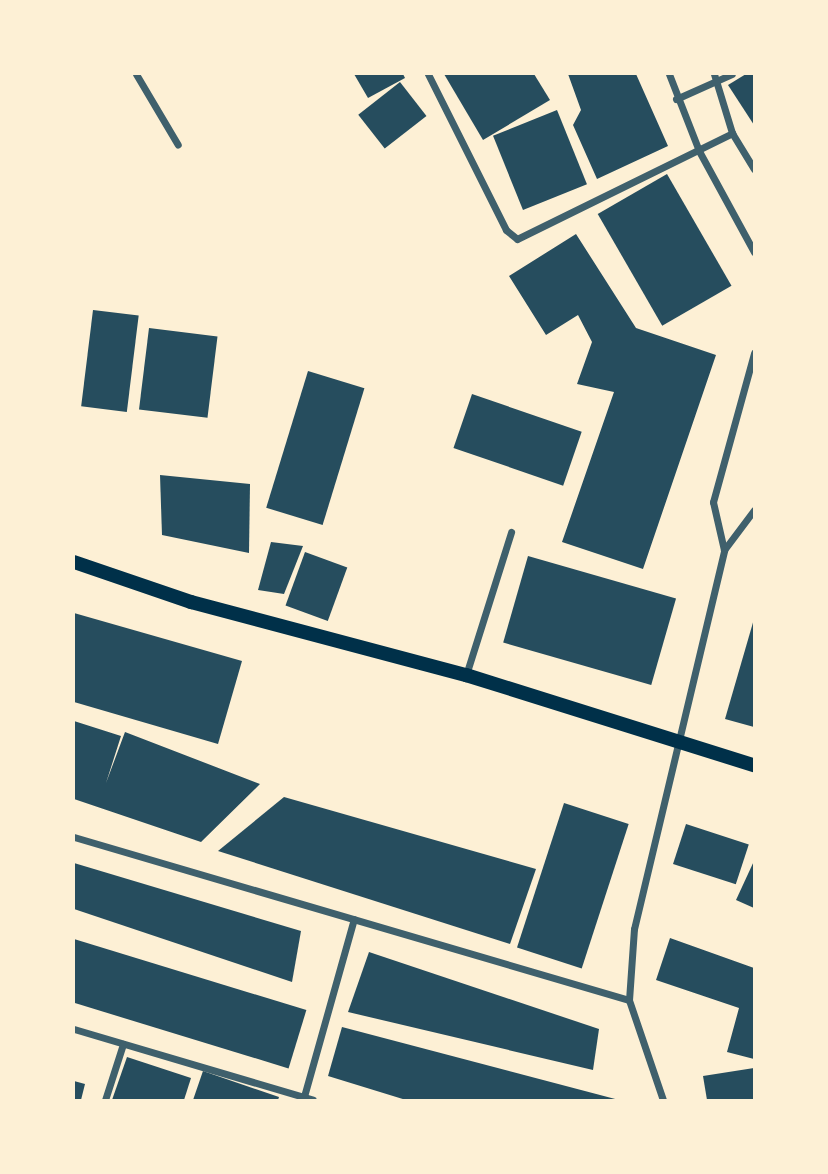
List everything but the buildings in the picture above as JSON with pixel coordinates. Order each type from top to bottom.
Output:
[{"type":"main road","points":[[74,562],[191,602],[466,675],[754,765]]},
{"type":"street","points":[[135,74],[178,145]]},
{"type":"street","points":[[428,74],[506,230],[517,240],[732,133]]},
{"type":"street","points":[[669,74],[676,99],[699,151],[754,252]]},
{"type":"street","points":[[714,74],[732,133],[754,169]]},
{"type":"street","points":[[676,99],[732,74]]},
{"type":"street","points":[[724,550],[713,502],[754,353]]},
{"type":"street","points":[[663,1101],[629,1000],[634,929],[676,742],[724,550],[754,510]]},
{"type":"street","points":[[466,675],[511,532]]},
{"type":"street","points":[[74,837],[629,1000]]},
{"type":"street","points":[[303,1099],[354,919]]},
{"type":"street","points":[[74,1029],[313,1101]]},
{"type":"street","points":[[105,1101],[123,1044]]}]
